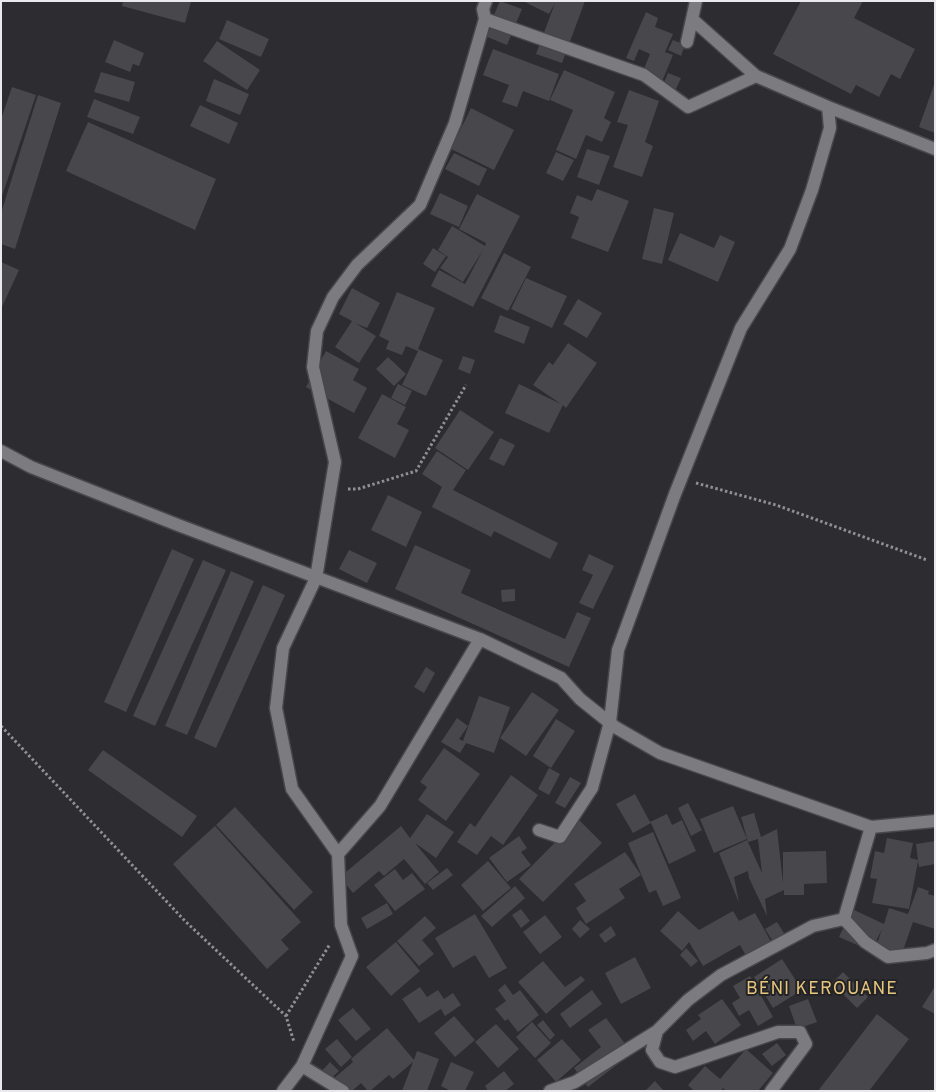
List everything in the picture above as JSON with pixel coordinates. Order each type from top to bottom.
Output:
[{"type":"street","points":[[283,1091],[302,1066],[352,956],[341,926],[338,854],[292,789],[276,708],[283,648],[316,578],[335,462],[313,367],[317,331],[333,297],[357,265],[420,205],[455,122],[486,18],[483,9],[486,1]]},
{"type":"street","points":[[687,42],[696,1]]},
{"type":"street","points":[[486,18],[644,75],[688,106],[756,76]]},
{"type":"street","points":[[692,19],[756,76],[828,108],[935,149]]},
{"type":"street","points":[[539,830],[560,837],[592,788],[610,722],[618,650],[681,479],[741,328],[790,249],[812,190],[830,128],[828,108]]},
{"type":"street","points":[[1,451],[31,467],[316,578],[480,639],[561,678],[580,699],[610,722],[660,753],[871,827],[935,821]]},
{"type":"street","points":[[338,854],[380,806],[480,639]]},
{"type":"street","points":[[844,918],[871,827]]},
{"type":"street","points":[[844,918],[865,942],[888,957],[927,953],[935,950]]},
{"type":"street","points":[[550,1091],[575,1082],[657,1032],[688,1000],[721,975],[813,926],[844,918]]},
{"type":"street","points":[[657,1032],[652,1050],[660,1062],[675,1067],[778,1032],[800,1032],[806,1044],[771,1091]]},
{"type":"street","points":[[302,1066],[343,1091]]},
{"type":"path","points":[[330,489],[358,489],[416,472],[466,385]]},
{"type":"path","points":[[681,479],[776,505],[927,560]]},
{"type":"path","points":[[1,726],[186,921],[286,1016],[302,1066]]},
{"type":"path","points":[[286,1016],[341,926]]},
{"type":"building","points":[[123,1],[191,2],[185,23],[122,6]]},
{"type":"building","points":[[500,1],[522,9],[507,45],[485,36]]},
{"type":"building","points":[[523,1],[585,1],[562,63],[536,54],[555,3],[549,14]]},
{"type":"building","points":[[801,1],[863,1],[854,18],[915,49],[900,79],[891,74],[879,97],[856,85],[851,94],[773,54]]},
{"type":"building","points":[[646,12],[658,18],[655,27],[673,34],[665,52],[673,55],[661,84],[641,76],[650,54],[639,49],[634,61],[626,58]]},
{"type":"building","points":[[227,20],[269,39],[261,57],[219,39]]},
{"type":"building","points":[[114,40],[144,53],[139,66],[133,64],[130,72],[105,62]]},
{"type":"building","points":[[673,40],[685,45],[681,56],[668,50]]},
{"type":"building","points":[[217,41],[260,70],[247,90],[203,61]]},
{"type":"building","points":[[493,49],[559,74],[549,101],[523,91],[517,107],[502,102],[509,85],[483,75]]},
{"type":"building","points":[[564,70],[615,92],[604,118],[611,122],[602,142],[586,135],[576,159],[556,150],[573,110],[550,100]]},
{"type":"building","points":[[101,72],[135,82],[129,102],[94,92]]},
{"type":"building","points":[[668,73],[681,78],[674,93],[662,87]]},
{"type":"building","points":[[214,79],[249,94],[240,115],[206,101]]},
{"type":"building","points":[[935,82],[935,133],[919,127]]},
{"type":"building","points":[[12,87],[36,95],[2,196],[1,119]]},
{"type":"building","points":[[629,90],[659,101],[645,142],[653,146],[642,177],[613,167],[628,125],[617,122]]},
{"type":"building","points":[[38,95],[61,103],[15,249],[1,244],[1,213]]},
{"type":"building","points":[[94,99],[140,117],[133,134],[87,117]]},
{"type":"building","points":[[200,105],[238,123],[229,144],[190,126]]},
{"type":"building","points":[[471,108],[514,130],[494,170],[451,149]]},
{"type":"building","points":[[88,122],[216,179],[195,230],[66,171]]},
{"type":"building","points":[[587,149],[610,156],[599,185],[577,177]]},
{"type":"building","points":[[556,152],[574,160],[563,181],[546,173]]},
{"type":"building","points":[[454,153],[487,169],[479,186],[445,169]]},
{"type":"building","points":[[597,189],[629,201],[608,252],[571,238],[579,217],[570,213],[577,195],[592,201]]},
{"type":"building","points":[[440,193],[468,206],[459,227],[430,214]]},
{"type":"building","points":[[477,194],[520,216],[473,307],[431,286],[439,270],[465,284],[483,250],[463,282],[440,268],[448,257],[438,250],[452,226],[485,246],[486,243],[459,229]]},
{"type":"building","points":[[654,208],[674,213],[662,264],[642,259]]},
{"type":"building","points":[[680,233],[714,248],[720,235],[735,242],[718,282],[668,260]]},
{"type":"building","points":[[433,248],[446,256],[435,272],[423,264]]},
{"type":"building","points":[[504,253],[531,267],[508,311],[481,298]]},
{"type":"building","points":[[1,262],[19,270],[1,309]]},
{"type":"building","points":[[526,278],[567,296],[552,328],[511,309]]},
{"type":"building","points":[[352,288],[380,303],[367,328],[355,323],[376,336],[359,363],[335,347],[352,321],[339,314]]},
{"type":"building","points":[[397,292],[435,308],[418,349],[443,360],[426,396],[402,385],[418,351],[406,346],[402,355],[386,349],[389,341],[379,336]]},
{"type":"building","points":[[578,299],[602,313],[587,338],[563,324]]},
{"type":"building","points":[[500,315],[530,327],[524,344],[494,332]]},
{"type":"building","points":[[568,343],[597,363],[566,408],[563,405],[549,433],[505,413],[519,384],[561,404],[533,385],[549,362],[553,365]]},
{"type":"building","points":[[326,351],[359,369],[353,380],[367,388],[354,413],[306,387]]},
{"type":"building","points":[[463,356],[475,360],[470,374],[458,369]]},
{"type":"building","points":[[388,357],[406,374],[394,386],[376,369]]},
{"type":"building","points":[[398,384],[412,391],[405,405],[391,398]]},
{"type":"building","points":[[382,394],[406,407],[397,424],[409,430],[395,458],[358,438]]},
{"type":"building","points":[[460,410],[494,432],[468,470],[435,448]]},
{"type":"building","points":[[500,438],[515,445],[504,466],[489,459]]},
{"type":"building","points":[[437,451],[466,470],[453,490],[558,543],[550,559],[494,531],[491,537],[432,507],[442,487],[422,474]]},
{"type":"building","points":[[388,495],[422,512],[406,547],[371,530]]},
{"type":"building","points":[[415,545],[471,570],[461,593],[565,639],[577,612],[591,618],[569,667],[395,589]]},
{"type":"building","points":[[172,549],[194,559],[126,712],[104,702]]},
{"type":"building","points":[[349,550],[377,563],[367,583],[339,569]]},
{"type":"building","points":[[589,554],[614,566],[593,609],[579,603],[593,575],[582,570]]},
{"type":"building","points":[[203,560],[226,570],[155,726],[133,716]]},
{"type":"building","points":[[231,571],[254,581],[187,735],[165,726]]},
{"type":"building","points":[[263,585],[285,595],[216,748],[194,738]]},
{"type":"building","points":[[515,589],[515,601],[502,602],[501,590]]},
{"type":"building","points":[[426,667],[435,673],[424,693],[414,687]]},
{"type":"building","points":[[532,692],[559,710],[526,756],[500,738]]},
{"type":"building","points":[[479,696],[510,707],[494,753],[466,743],[460,753],[441,742],[457,718],[468,726],[459,739],[463,741]]},
{"type":"building","points":[[556,719],[575,731],[551,768],[533,756]]},
{"type":"building","points":[[444,748],[480,774],[446,821],[418,800],[427,787],[420,782]]},
{"type":"building","points":[[103,750],[197,816],[182,837],[88,770]]},
{"type":"building","points":[[549,768],[560,774],[549,795],[538,789]]},
{"type":"building","points":[[511,775],[538,795],[503,845],[491,836],[477,855],[457,842],[470,823],[475,827]]},
{"type":"building","points":[[570,777],[581,783],[565,808],[555,803]]},
{"type":"building","points":[[635,794],[650,822],[667,814],[672,825],[682,820],[696,851],[669,864],[651,823],[633,833],[616,804]]},
{"type":"building","points":[[688,803],[702,830],[691,836],[678,808]]},
{"type":"building","points":[[733,806],[747,839],[714,853],[700,819]]},
{"type":"building","points":[[235,807],[313,892],[294,910],[216,825]]},
{"type":"building","points":[[754,813],[761,837],[777,829],[783,883],[783,852],[826,851],[827,883],[804,884],[804,895],[784,895],[784,890],[765,899],[767,916],[749,878],[748,871],[734,877],[739,903],[719,853],[747,840],[762,873],[758,839],[748,842],[741,817]]},
{"type":"building","points":[[427,814],[454,832],[436,858],[415,843],[439,872],[425,884],[404,859],[384,876],[379,871],[353,893],[340,877],[401,826],[410,838]]},
{"type":"building","points":[[578,819],[602,843],[543,902],[519,879]]},
{"type":"building","points":[[215,826],[301,922],[281,940],[289,949],[267,969],[173,864]]},
{"type":"building","points":[[653,832],[681,898],[663,906],[656,890],[649,893],[628,843]]},
{"type":"building","points":[[519,836],[527,848],[521,852],[531,865],[507,882],[489,858]]},
{"type":"building","points":[[887,838],[913,843],[910,858],[918,860],[916,844],[935,841],[935,864],[919,867],[918,861],[909,909],[872,903],[877,879],[870,878],[875,851],[884,853]]},
{"type":"building","points":[[625,852],[641,875],[619,889],[625,898],[586,924],[576,908],[586,901],[574,884]]},
{"type":"building","points":[[488,861],[511,888],[483,911],[461,885]]},
{"type":"building","points":[[447,868],[453,875],[433,890],[427,883]]},
{"type":"building","points":[[395,869],[403,880],[412,873],[425,889],[395,911],[374,885]]},
{"type":"building","points":[[515,886],[525,898],[492,927],[481,916]]},
{"type":"building","points":[[918,887],[929,891],[928,894],[935,896],[935,929],[913,922],[900,959],[875,950],[882,929],[871,951],[839,937],[852,909],[884,924],[889,908],[908,914]]},
{"type":"building","points":[[387,903],[393,914],[367,929],[361,918]]},
{"type":"building","points":[[521,909],[530,921],[521,928],[512,915]]},
{"type":"building","points":[[678,911],[699,930],[733,911],[739,921],[755,913],[774,947],[749,961],[740,945],[703,966],[689,942],[682,951],[660,931]]},
{"type":"building","points":[[475,914],[507,968],[489,978],[475,955],[453,968],[435,938]]},
{"type":"building","points":[[545,915],[562,937],[540,954],[523,932]]},
{"type":"building","points":[[425,916],[436,928],[422,940],[434,954],[419,966],[397,941]]},
{"type":"building","points":[[580,920],[590,929],[580,938],[572,929]]},
{"type":"building","points":[[777,922],[789,941],[777,948],[765,929]]},
{"type":"building","points":[[611,926],[616,935],[605,943],[599,935]]},
{"type":"building","points":[[396,942],[420,971],[391,996],[366,967]]},
{"type":"building","points":[[686,948],[698,961],[691,967],[680,955]]},
{"type":"building","points":[[635,957],[651,988],[621,1004],[605,973]]},
{"type":"building","points":[[782,959],[802,990],[773,1008],[754,977]]},
{"type":"building","points":[[543,961],[565,987],[581,976],[585,980],[546,1014],[518,982]]},
{"type":"building","points":[[843,972],[868,997],[857,1008],[832,983]]},
{"type":"building","points":[[750,976],[773,1017],[758,1026],[749,1010],[739,1016],[732,1003],[740,998],[733,986]]},
{"type":"building","points":[[505,984],[513,995],[520,990],[539,1015],[518,1032],[508,1019],[505,1021],[495,1009],[506,1001],[498,990]]},
{"type":"building","points":[[935,986],[935,1014],[922,1007]]},
{"type":"building","points":[[420,987],[427,997],[438,990],[444,999],[453,993],[461,1005],[445,1016],[441,1009],[419,1023],[402,999]]},
{"type":"building","points":[[592,990],[602,1004],[570,1028],[560,1014]]},
{"type":"building","points":[[722,999],[741,1025],[715,1044],[706,1031],[693,1041],[686,1030],[701,1019],[698,1015]]},
{"type":"building","points":[[808,999],[817,1022],[797,1029],[789,1006]]},
{"type":"building","points":[[353,1008],[371,1029],[356,1041],[338,1020]]},
{"type":"building","points":[[877,1014],[909,1039],[869,1091],[818,1091]]},
{"type":"building","points":[[454,1016],[475,1040],[455,1057],[434,1033]]},
{"type":"building","points":[[606,1018],[632,1053],[588,1087],[574,1068],[601,1047],[588,1030]]},
{"type":"building","points":[[543,1020],[555,1035],[550,1040],[537,1025]]},
{"type":"building","points":[[532,1022],[551,1043],[535,1058],[516,1037]]},
{"type":"building","points":[[496,1024],[519,1049],[498,1068],[475,1042]]},
{"type":"building","points":[[387,1028],[414,1060],[417,1051],[439,1059],[427,1091],[402,1091],[413,1062],[393,1079],[389,1075],[370,1091],[361,1083],[352,1091],[340,1091],[332,1080],[353,1062],[351,1059]]},
{"type":"building","points":[[337,1039],[352,1057],[341,1067],[325,1049]]},
{"type":"building","points":[[562,1039],[581,1060],[556,1082],[537,1060]]},
{"type":"building","points":[[777,1043],[786,1055],[772,1066],[762,1054]]},
{"type":"building","points":[[746,1049],[773,1073],[758,1091],[726,1091],[723,1088],[721,1091],[694,1091],[688,1085],[705,1066],[720,1079]]},
{"type":"building","points":[[330,1062],[339,1071],[327,1082],[319,1074]]},
{"type":"building","points":[[451,1062],[474,1072],[465,1091],[451,1091],[441,1086]]},
{"type":"building","points":[[504,1071],[514,1084],[505,1091],[488,1091],[485,1086]]},
{"type":"building","points":[[655,1081],[664,1091],[645,1091]]},
{"type":"district","name":"BÉNI KEROUANE","points":[[822,990]]}]
